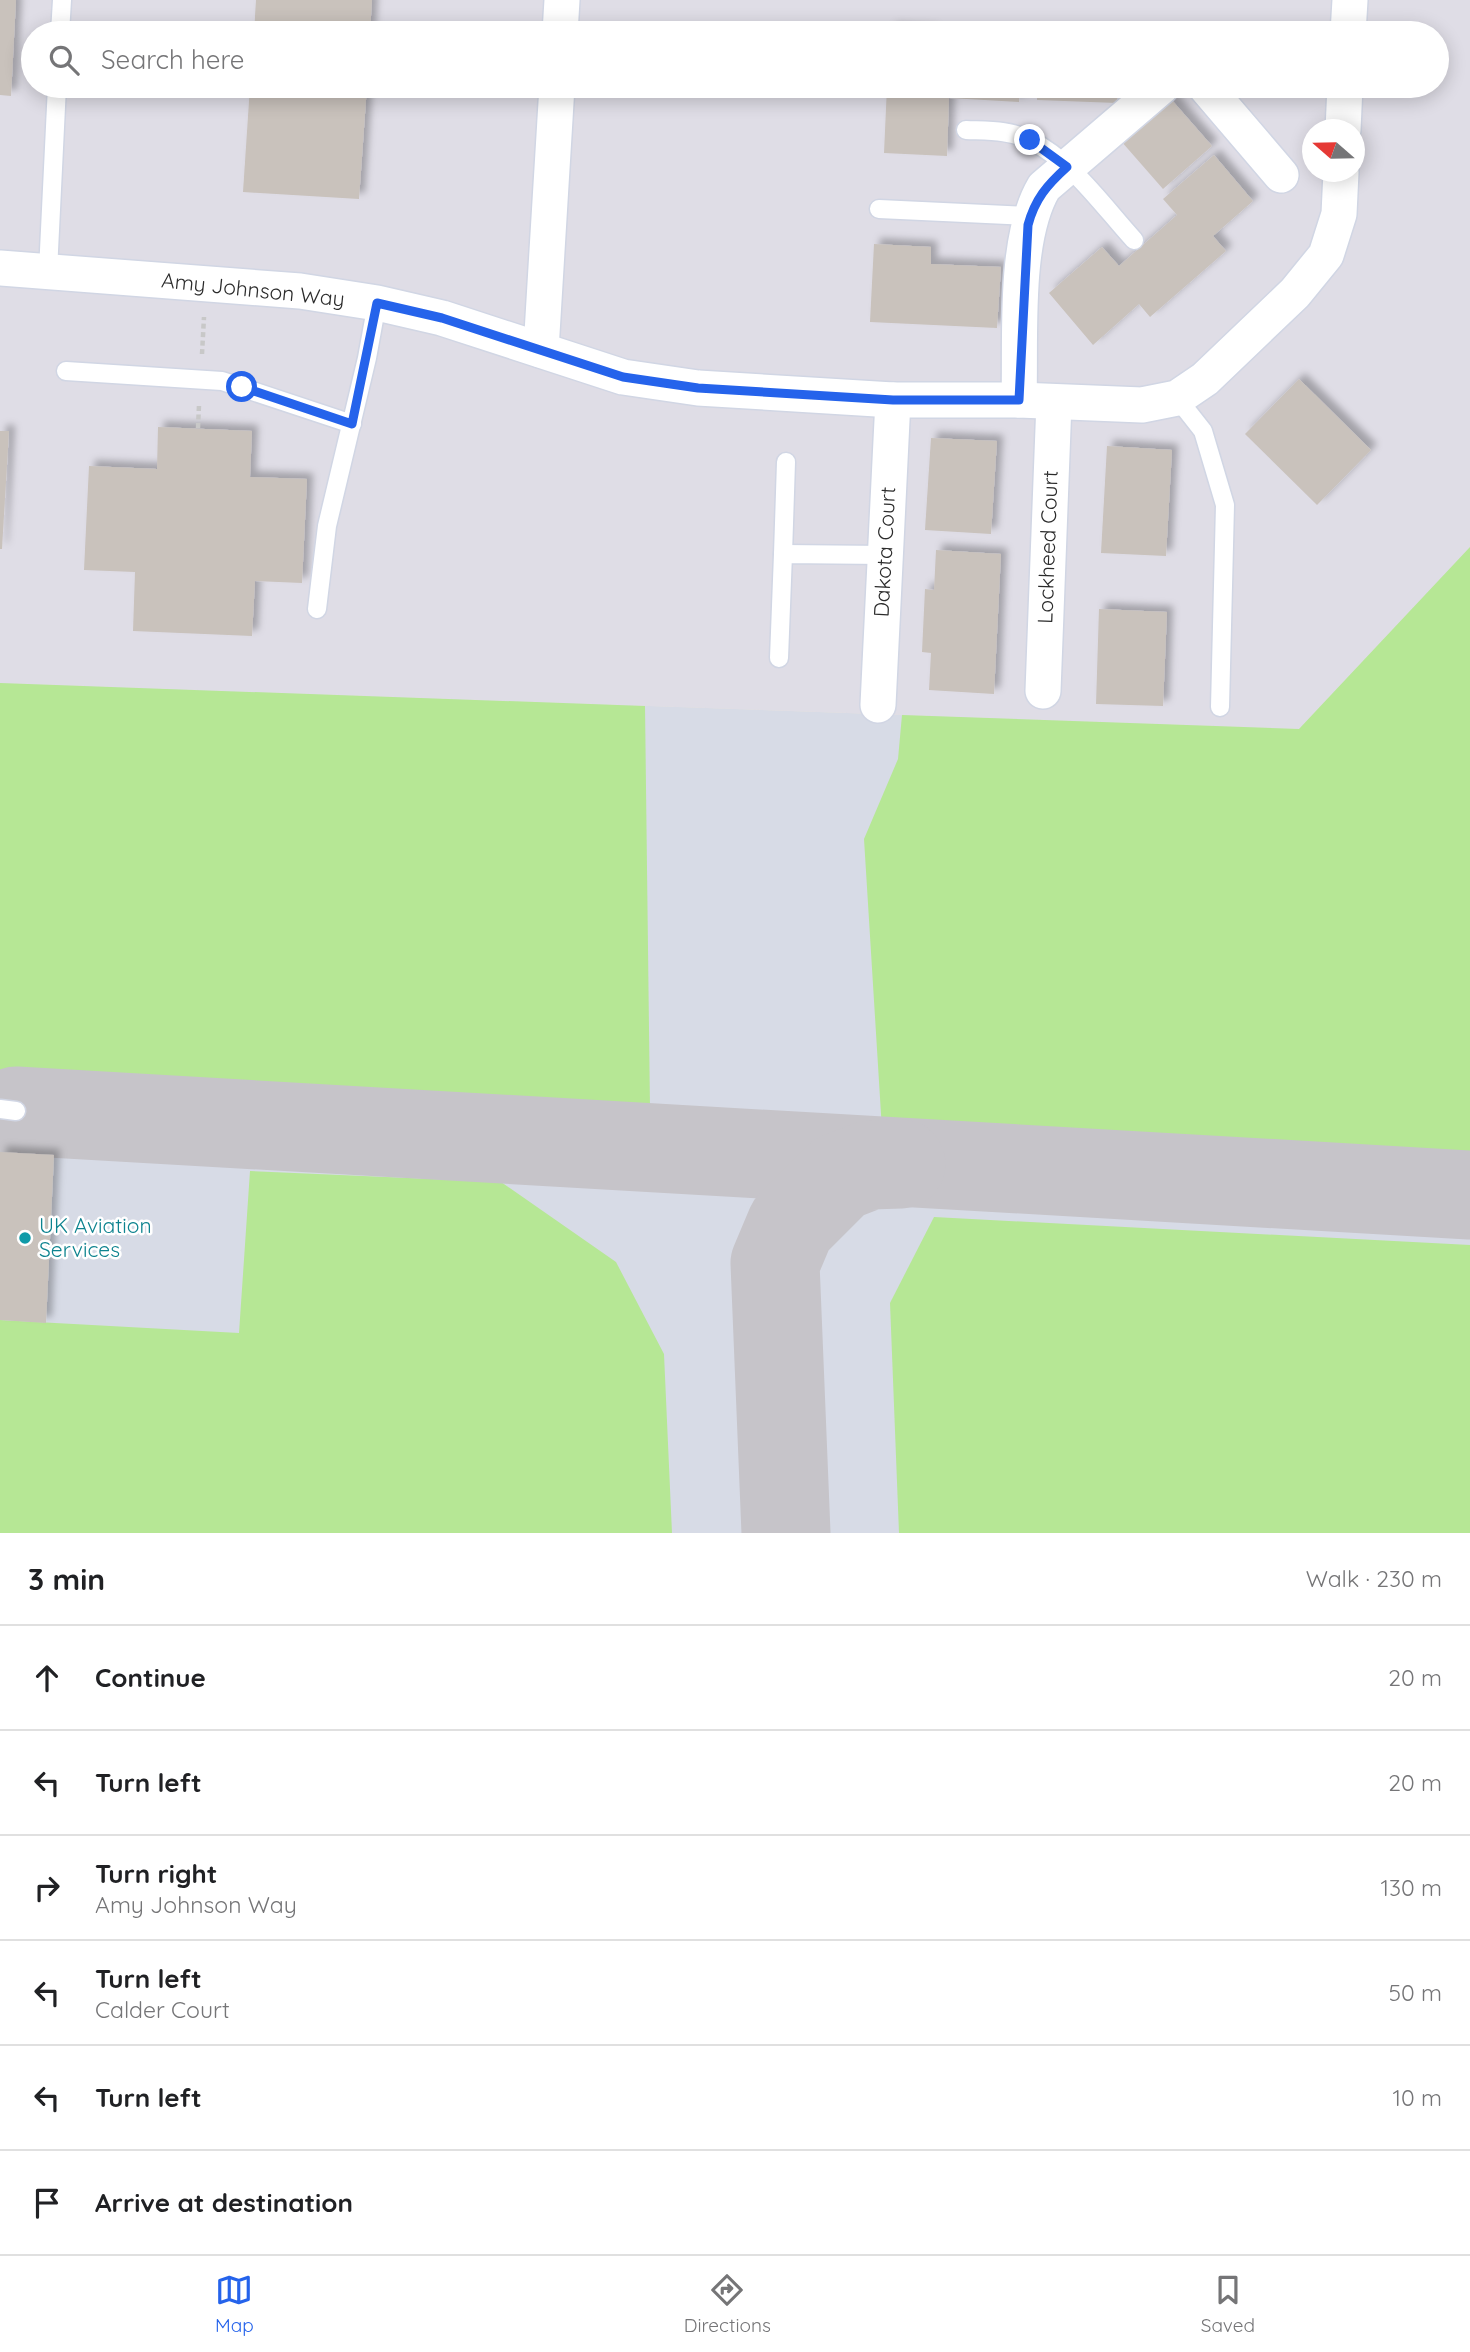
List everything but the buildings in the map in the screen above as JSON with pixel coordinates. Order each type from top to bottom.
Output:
[{"type":"street","points":[[561,21],[562,0]]},
{"type":"street","points":[[1349,21],[1350,0]]},
{"type":"street","points":[[541,350],[556,98]]},
{"type":"street","points":[[1019,400],[1024,258],[1030,216],[1044,187],[1147,98]]},
{"type":"street","points":[[1215,98],[1281,175]]},
{"type":"street","points":[[1344,98],[1344,119]]},
{"type":"street","name":"Amy Johnson Way","points":[[0,268],[300,291],[377,303],[442,318],[623,377],[673,384],[893,400],[1019,400],[1142,405],[1177,398],[1205,379],[1295,293],[1326,255],[1339,214],[1341,182]]},
{"type":"street","name":"Dakota Court","points":[[878,705],[893,400]]},
{"type":"street","name":"Lockheed Court","points":[[1043,691],[1054,402]]},
{"type":"lane","points":[[61,21],[62,0]]},
{"type":"lane","points":[[48,271],[56,98]]},
{"type":"lane","points":[[967,130],[1016,135],[1030,140],[1067,167],[1134,240]]},
{"type":"lane","points":[[880,209],[1030,216]]},
{"type":"lane","points":[[317,609],[327,526],[377,303]]},
{"type":"lane","points":[[66,371],[222,381],[352,424]]},
{"type":"lane","points":[[1177,398],[1203,431],[1225,505],[1220,707]]},
{"type":"lane","points":[[779,658],[786,462]]},
{"type":"lane","points":[[783,554],[885,555]]},
{"type":"shaded area","points":[[0,0],[1470,0],[1470,547],[1299,729],[0,683]]},
{"type":"shaded area","points":[[1470,547],[1470,1533],[0,1533],[0,683],[1299,729]]},
{"type":"green space","points":[[1470,547],[1470,1159],[882,1130],[864,839],[898,759],[902,715],[1299,729]]},
{"type":"green space","points":[[0,683],[645,706],[650,1109],[0,1070]]},
{"type":"green space","points":[[250,1171],[501,1182],[616,1262],[664,1354],[672,1533],[0,1533],[0,1320],[239,1333]]},
{"type":"green space","points":[[934,1217],[1470,1245],[1470,1533],[899,1533],[890,1303]]},
{"type":"taxiway","points":[[16,1111],[1470,1195]]},
{"type":"taxiway","points":[[786,1533],[775,1263],[791,1225],[839,1177],[870,1165],[901,1164]]},
{"type":"place","name":"UK Aviation Services","points":[[25,1238]]},
{"type":"route","points":[[242,387],[352,424],[377,303],[442,318],[623,377],[698,388],[893,400],[1019,400],[1024,258],[1028,225],[1034,205],[1044,187],[1067,167],[1030,140]]}]
